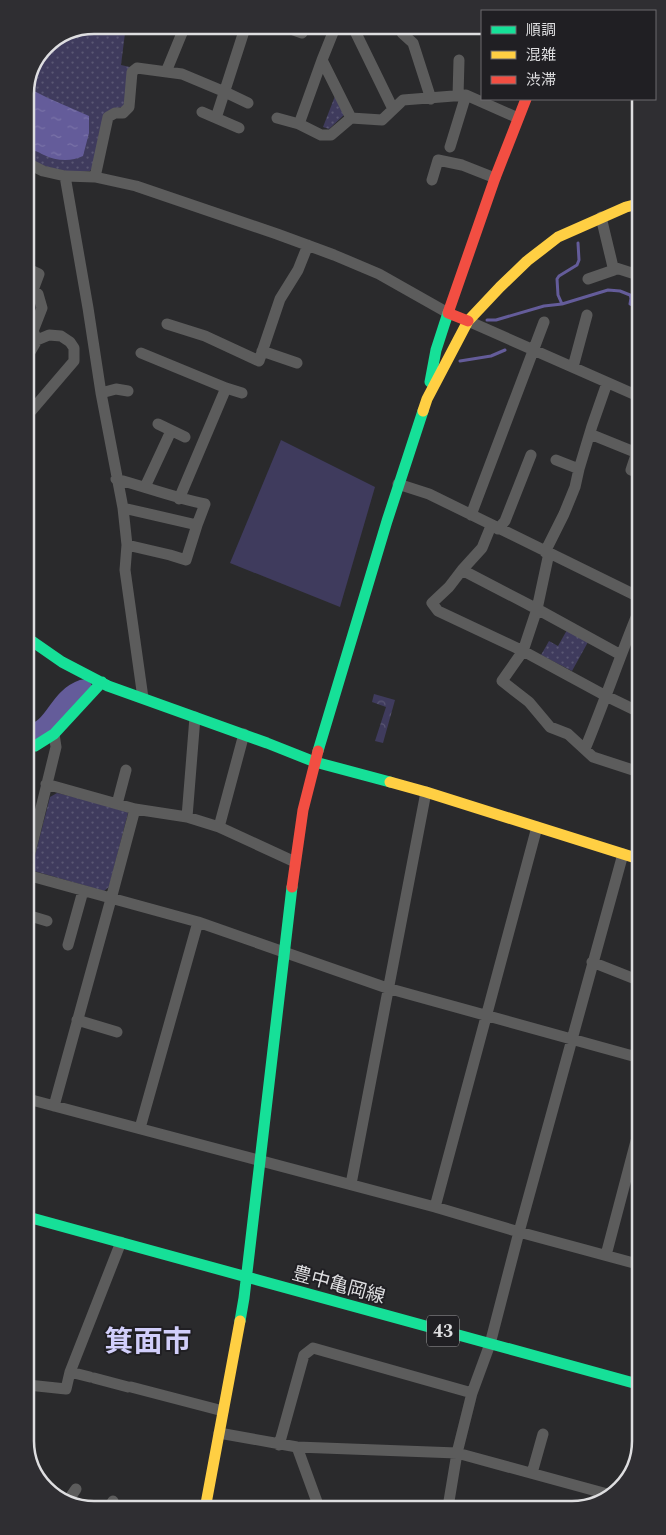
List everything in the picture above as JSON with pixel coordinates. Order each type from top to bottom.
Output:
[{"type":"street","points":[[166,72],[182,34]]},
{"type":"street","points":[[216,118],[243,34]]},
{"type":"street","points":[[299,124],[332,34]]},
{"type":"street","points":[[356,34],[393,110]]},
{"type":"street","points":[[406,34],[416,40],[431,99]]},
{"type":"street","points":[[322,60],[351,118]]},
{"type":"street","points":[[450,147],[462,95],[458,60]]},
{"type":"street","points":[[95,177],[108,117],[115,113],[123,113],[129,107],[132,72],[137,68],[182,74],[248,103]]},
{"type":"street","points":[[276,118],[299,124],[321,135],[331,135],[351,118],[382,120],[403,100],[462,95],[518,118]]},
{"type":"street","points":[[206,1501],[244,1298],[295,862],[303,810],[315,762],[398,484],[427,399],[436,350],[495,178],[526,100]]},
{"type":"street","points":[[202,112],[239,128]]},
{"type":"street","points":[[432,180],[438,160],[462,165],[495,178]]},
{"type":"street","points":[[34,166],[43,171],[65,176],[95,177],[136,186],[308,245],[379,274],[448,313],[632,393]]},
{"type":"street","points":[[65,176],[88,308],[100,393],[123,508],[127,545],[125,570],[143,698]]},
{"type":"street","points":[[427,399],[468,321],[527,261],[558,238],[601,217],[632,206]]},
{"type":"street","points":[[601,217],[614,272]]},
{"type":"street","points":[[167,324],[205,336],[259,361],[280,299],[298,270],[308,245]]},
{"type":"street","points":[[34,271],[39,274],[34,287]]},
{"type":"street","points":[[592,279],[614,272],[632,274]]},
{"type":"street","points":[[34,291],[38,294],[42,308],[34,331],[37,340]]},
{"type":"street","points":[[572,367],[587,315]]},
{"type":"street","points":[[471,515],[544,322]]},
{"type":"street","points":[[34,345],[37,340],[49,335],[61,336],[70,342],[74,348],[74,361],[34,408]]},
{"type":"street","points":[[262,352],[297,363]]},
{"type":"street","points":[[141,353],[242,393]]},
{"type":"street","points":[[607,383],[575,487],[547,552],[537,609],[522,651],[502,681],[529,702],[550,727],[568,734],[593,757],[632,770]]},
{"type":"street","points":[[179,499],[226,388]]},
{"type":"street","points":[[100,393],[116,389],[128,391]]},
{"type":"street","points":[[158,424],[185,437]]},
{"type":"street","points":[[145,486],[171,431]]},
{"type":"street","points":[[590,434],[632,449]]},
{"type":"street","points":[[531,455],[505,521],[495,527],[482,548],[432,603],[438,610],[522,651],[632,709]]},
{"type":"street","points":[[556,460],[579,469]]},
{"type":"street","points":[[116,479],[145,486],[179,499],[205,504],[186,560],[127,545]]},
{"type":"street","points":[[398,484],[429,494],[632,594]]},
{"type":"street","points":[[123,508],[197,525]]},
{"type":"street","points":[[462,570],[620,655]]},
{"type":"street","points":[[585,749],[632,627]]},
{"type":"street","points":[[34,643],[62,662],[102,682],[315,762],[426,792],[632,857]]},
{"type":"street","points":[[34,746],[54,734],[102,682]]},
{"type":"street","points":[[187,817],[195,717]]},
{"type":"street","points":[[34,835],[56,747],[54,734]]},
{"type":"street","points":[[219,827],[244,734]]},
{"type":"street","points":[[117,804],[126,770]]},
{"type":"street","points":[[46,784],[134,809],[187,817],[219,827],[295,862]]},
{"type":"street","points":[[351,1184],[426,792]]},
{"type":"street","points":[[54,1106],[112,899],[134,809]]},
{"type":"street","points":[[435,1207],[537,827]]},
{"type":"street","points":[[449,1501],[457,1453],[472,1393],[490,1344],[592,962],[623,854]]},
{"type":"street","points":[[34,877],[198,922],[387,988],[632,1056]]},
{"type":"street","points":[[68,945],[83,891]]},
{"type":"street","points":[[34,917],[47,921]]},
{"type":"street","points":[[140,1128],[198,922]]},
{"type":"street","points":[[592,962],[632,978]]},
{"type":"street","points":[[77,1020],[117,1032]]},
{"type":"street","points":[[34,1101],[351,1184],[632,1263]]},
{"type":"street","points":[[606,1255],[632,1156]]},
{"type":"street","name":"豊中亀岡線","points":[[34,1219],[632,1383]]},
{"type":"street","points":[[34,1386],[66,1389],[70,1372],[121,1242]]},
{"type":"street","points":[[279,1445],[304,1355],[314,1348],[472,1393]]},
{"type":"street","points":[[70,1372],[223,1412]]},
{"type":"street","points":[[219,1433],[297,1447],[457,1453],[602,1493]]},
{"type":"street","points":[[532,1474],[543,1434]]},
{"type":"street","points":[[297,1447],[317,1501]]},
{"type":"street","points":[[71,1497],[76,1489]]},
{"type":"green space","points":[[94,34],[125,34],[121,65],[130,67],[127,106],[117,108],[97,161],[90,171],[81,172],[41,165],[34,162],[34,90],[38,71],[44,60],[51,51],[71,38]]},
{"type":"green space","points":[[337,91],[345,114],[329,129],[323,127]]},
{"type":"green space","points":[[281,440],[375,487],[340,607],[230,563]]},
{"type":"green space","points":[[567,630],[588,642],[572,671],[541,655],[549,641],[558,646]]},
{"type":"green space","points":[[374,694],[395,700],[383,743],[375,741],[386,707],[372,702]]},
{"type":"green space","points":[[57,793],[125,809],[128,813],[109,887],[104,891],[34,871],[34,859],[50,797]]},
{"type":"water","points":[[34,91],[89,116],[89,133],[83,156],[63,160],[53,159],[34,151]]},
{"type":"waterway","points":[[562,304],[558,295],[557,279],[577,265],[579,260],[578,243]]},
{"type":"waterway","points":[[487,320],[496,320],[544,306],[562,304],[608,290],[620,291],[630,295],[630,304],[632,305]]},
{"type":"waterway","points":[[460,361],[491,356],[505,350]]},
{"type":"waterway","points":[[34,733],[44,727],[67,700],[83,689]]},
{"type":"traffic: fast","points":[[430,382],[436,350],[448,313]]},
{"type":"traffic: fast","points":[[318,751],[387,521],[423,411]]},
{"type":"traffic: fast","points":[[34,643],[62,662],[108,686],[315,762],[390,782]]},
{"type":"traffic: fast","points":[[34,746],[54,734],[102,682]]},
{"type":"traffic: fast","points":[[240,1321],[292,887]]},
{"type":"traffic: fast","points":[[34,1219],[632,1383]]},
{"type":"traffic: slow","points":[[423,411],[427,399],[468,321],[500,287],[527,261],[558,237],[632,206]]},
{"type":"traffic: slow","points":[[390,782],[632,857]]},
{"type":"traffic: slow","points":[[206,1501],[240,1321]]},
{"type":"traffic: jam","points":[[468,321],[448,313],[495,178],[526,100]]},
{"type":"traffic: jam","points":[[292,887],[303,810],[318,751]]},
{"type":"district","name":"箕面市","points":[[148,1341]]}]
